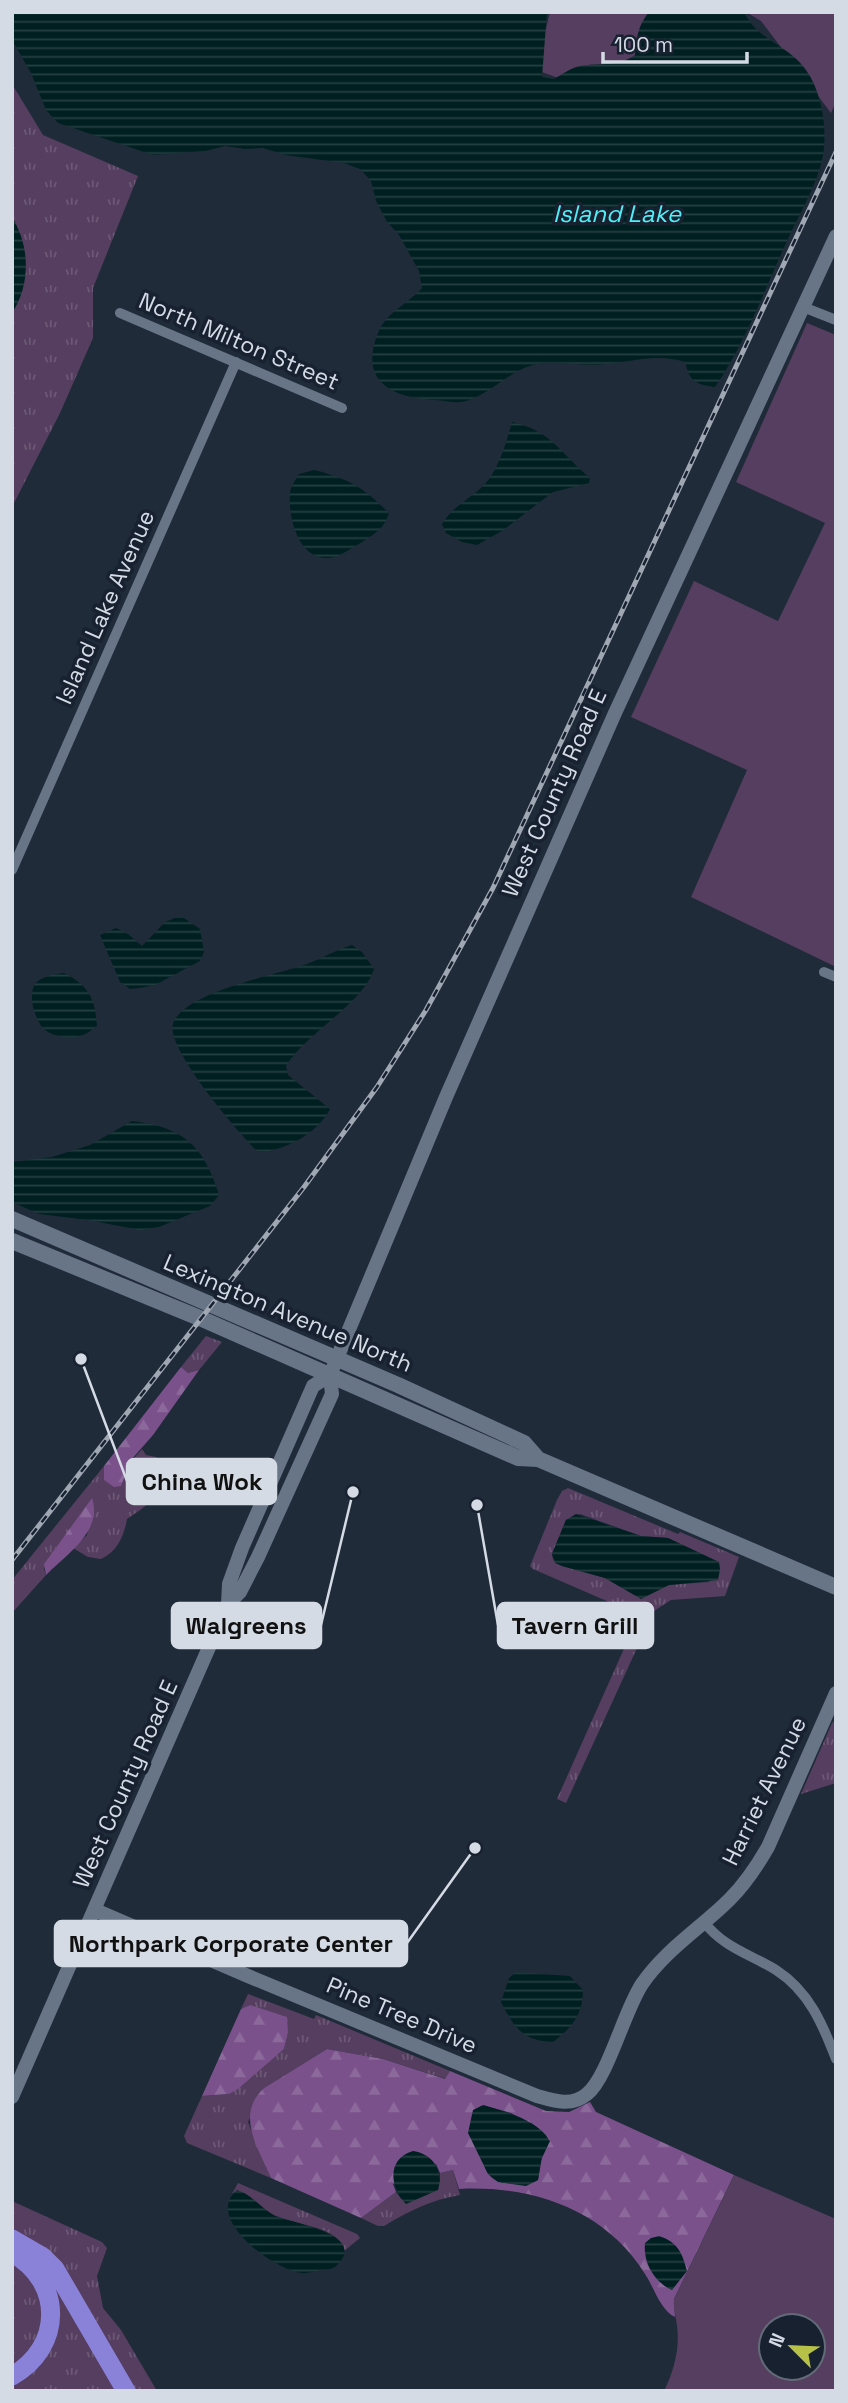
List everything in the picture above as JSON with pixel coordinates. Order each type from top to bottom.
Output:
[{"type":"highway","points":[[12,2239],[43,2257],[55,2269],[126,2391]]},
{"type":"highway","points":[[12,2253],[24,2259],[41,2279],[51,2313],[48,2336],[39,2353],[12,2376]]},
{"type":"main road","name":"Lexington Avenue North","points":[[12,1219],[338,1359],[524,1443],[538,1459]]},
{"type":"main road","name":"Lexington Avenue North","points":[[12,1241],[202,1319],[518,1458],[538,1459],[836,1587]]},
{"type":"street","name":"West County Road E","points":[[12,2097],[228,1605],[240,1592],[258,1557],[332,1394],[330,1375],[446,1097],[609,725],[836,236]]},
{"type":"street","points":[[803,307],[836,320]]},
{"type":"street","name":"North Milton Street","points":[[120,313],[342,408]]},
{"type":"street","name":"Island Lake Avenue","points":[[12,870],[236,362]]},
{"type":"street","points":[[824,972],[836,977]]},
{"type":"street","name":"Harriet Avenue","points":[[577,2099],[597,2084],[629,2007],[653,1969],[682,1939],[732,1897],[757,1866],[834,1703]]},
{"type":"street","name":"Pine Tree Drive","points":[[95,1910],[537,2096],[561,2103],[577,2099]]},
{"type":"street","points":[[704,1922],[729,1947],[776,1970],[803,1993],[825,2030],[836,2059]]},
{"type":"green space","points":[[550,12],[660,12],[638,64],[567,81],[536,70]]},
{"type":"green space","points":[[746,12],[836,12],[836,102],[831,113],[761,21]]},
{"type":"green space","points":[[12,84],[43,135],[138,176],[93,288],[93,338],[60,413],[12,507]]},
{"type":"green space","points":[[807,323],[836,335],[836,967],[691,897],[747,770],[631,717],[694,581],[778,621],[825,523],[736,482]]},
{"type":"green space","points":[[206,1336],[222,1342],[199,1370],[188,1373],[181,1367]]},
{"type":"green space","points":[[181,1367],[188,1373],[199,1370],[153,1435],[131,1460],[121,1486],[114,1487],[104,1480],[104,1466]]},
{"type":"green space","points":[[142,1449],[146,1455],[156,1457],[169,1468],[153,1498],[127,1519],[122,1537],[115,1548],[101,1559],[88,1557],[73,1548],[87,1535],[92,1499],[55,1549],[44,1569],[46,1575],[12,1613],[12,1580],[104,1466],[106,1470],[129,1464]]},
{"type":"green space","points":[[568,1488],[739,1557],[725,1596],[671,1600],[654,1611],[566,1803],[557,1799],[639,1615],[530,1566],[562,1491]],"holes":[[[580,1514],[641,1536],[668,1538],[718,1562],[709,1582],[669,1585],[641,1598],[605,1578],[562,1566],[553,1559],[552,1554],[566,1520]]]},
{"type":"green space","points":[[92,1498],[94,1510],[88,1531],[73,1550],[46,1575],[44,1564]]},
{"type":"green space","points":[[836,1720],[836,1783],[801,1794],[832,1723]]},
{"type":"green space","points":[[248,1994],[314,2019],[316,2015],[450,2071],[446,2079],[383,2059],[327,2049],[264,2088],[248,2122],[271,2178],[187,2143],[184,2136],[202,2096],[229,2094],[284,2049],[288,2033],[250,2005],[241,2009]]},
{"type":"green space","points":[[250,2005],[287,2017],[288,2033],[284,2049],[238,2089],[229,2094],[202,2096],[241,2009]]},
{"type":"green space","points":[[327,2049],[383,2059],[445,2079],[450,2071],[546,2111],[569,2112],[590,2102],[596,2112],[734,2175],[674,2299],[675,2317],[661,2304],[645,2274],[628,2252],[609,2233],[588,2217],[539,2197],[513,2191],[459,2189],[453,2170],[440,2173],[436,2164],[393,2184],[396,2192],[361,2218],[271,2178],[255,2143],[250,2120],[255,2098],[264,2088]],"holes":[[[483,2105],[511,2113],[546,2135],[538,2180],[529,2184],[505,2183],[495,2179],[484,2163],[481,2139]]]},
{"type":"green space","points":[[453,2170],[460,2195],[420,2207],[384,2226],[361,2218],[396,2192],[401,2199],[440,2182],[440,2173]]},
{"type":"green space","points":[[734,2175],[836,2219],[836,2391],[664,2391],[677,2351],[678,2334],[674,2299]]},
{"type":"green space","points":[[238,2183],[357,2234],[360,2238],[344,2251],[341,2242],[325,2231],[272,2215],[246,2196],[235,2192],[232,2194]]},
{"type":"green space","points":[[12,2201],[102,2242],[107,2248],[97,2276],[103,2308],[121,2330],[157,2391],[130,2391],[64,2274],[12,2233]]},
{"type":"green space","points":[[12,2259],[42,2292],[43,2335],[12,2372]]},
{"type":"green space","points":[[53,2277],[120,2391],[12,2391],[12,2382],[37,2364]]},
{"type":"water","name":"Island Lake","points":[[12,12],[547,12],[542,77],[554,79],[576,67],[615,63],[635,55],[638,32],[649,12],[743,12],[756,29],[786,50],[811,78],[823,116],[823,156],[812,188],[754,314],[715,387],[694,381],[685,362],[651,358],[595,365],[537,364],[520,370],[467,401],[420,399],[393,391],[383,384],[376,375],[373,364],[373,350],[386,319],[422,288],[419,271],[399,235],[387,222],[376,201],[371,181],[360,169],[344,163],[285,155],[263,148],[225,146],[205,151],[153,155],[58,123],[46,110],[31,73],[12,40]]},
{"type":"water","points":[[12,217],[22,240],[26,265],[23,290],[12,313]]},
{"type":"water","points":[[512,422],[537,431],[555,444],[590,478],[589,483],[553,492],[502,531],[477,545],[462,542],[446,533],[442,524],[455,508],[488,481],[501,457]]},
{"type":"water","points":[[314,470],[356,486],[389,513],[376,532],[334,557],[322,558],[312,554],[298,538],[291,516],[290,494],[293,484],[299,474]]},
{"type":"water","points":[[184,918],[200,929],[204,952],[200,961],[155,985],[130,989],[120,982],[100,935],[116,928],[142,946],[165,922]]},
{"type":"water","points":[[352,945],[362,952],[374,969],[368,982],[286,1066],[288,1075],[330,1109],[317,1126],[299,1140],[258,1152],[191,1070],[180,1051],[173,1024],[180,1013],[212,994],[307,964]]},
{"type":"water","points":[[64,973],[85,988],[95,1008],[97,1026],[78,1037],[61,1037],[50,1033],[42,1027],[32,1004],[32,991],[38,981],[50,975]]},
{"type":"water","points":[[132,1121],[165,1128],[178,1134],[199,1152],[219,1195],[210,1206],[159,1227],[140,1230],[39,1214],[12,1202],[12,1162],[52,1157],[90,1145]]},
{"type":"water","points":[[576,1514],[641,1536],[668,1538],[719,1562],[718,1580],[669,1585],[641,1599],[605,1578],[555,1563],[552,1554],[566,1520]]},
{"type":"water","points":[[516,1972],[570,1976],[583,1990],[581,2006],[575,2020],[553,2042],[534,2039],[520,2031],[501,2002],[509,1978]]},
{"type":"water","points":[[483,2105],[529,2122],[550,2141],[541,2160],[538,2180],[526,2186],[498,2182],[488,2174],[468,2133],[473,2110]]},
{"type":"water","points":[[413,2151],[426,2156],[435,2164],[439,2183],[438,2190],[406,2204],[397,2190],[393,2174],[398,2160]]},
{"type":"water","points":[[237,2190],[247,2194],[272,2214],[335,2237],[343,2245],[344,2255],[332,2268],[306,2273],[289,2270],[275,2263],[246,2241],[235,2228],[229,2214],[229,2201]]},
{"type":"water","points":[[659,2236],[671,2241],[678,2249],[687,2271],[672,2290],[655,2277],[646,2257],[645,2243]]},
{"type":"railway","points":[[12,1560],[304,1187],[377,1087],[426,1010],[493,888],[836,152]]},
{"type":"place","name":"China Wok","points":[[81,1359]]},
{"type":"place","name":"Walgreens","points":[[353,1492]]},
{"type":"place","name":"Tavern Grill","points":[[477,1505]]},
{"type":"place","name":"Northpark Corporate Center","points":[[475,1848]]}]
